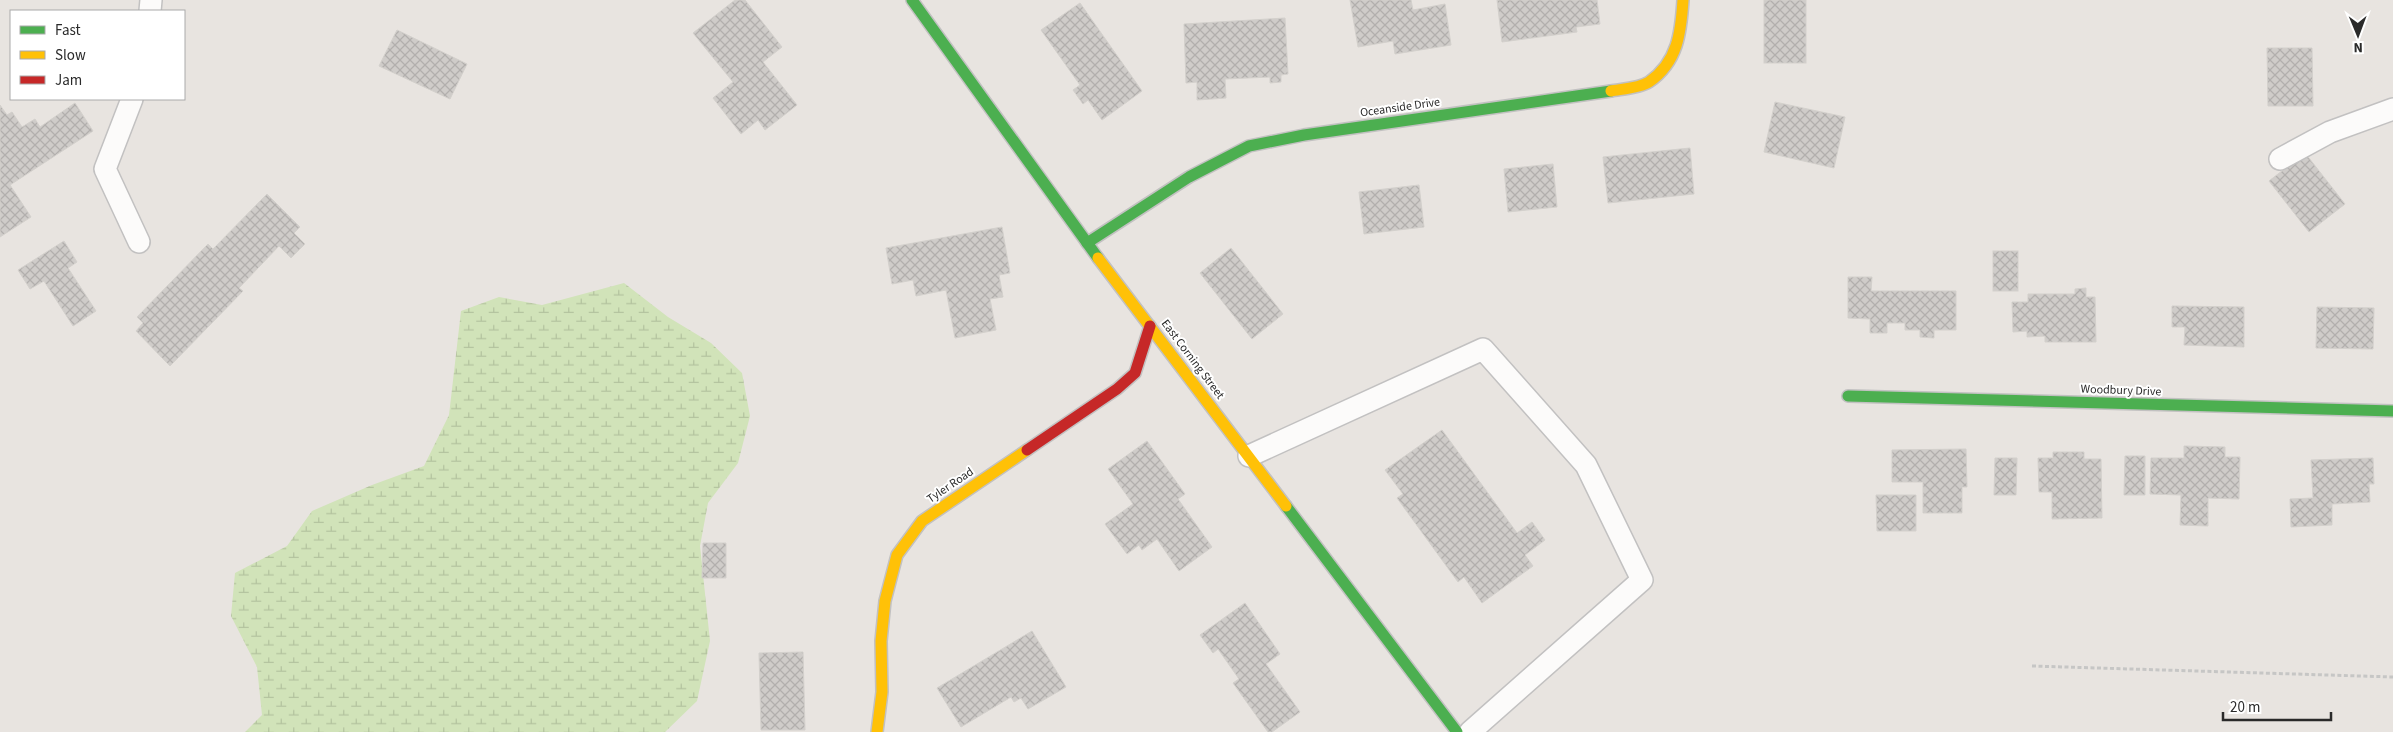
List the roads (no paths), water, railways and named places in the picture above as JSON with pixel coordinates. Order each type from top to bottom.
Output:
[{"type":"street","name":"East Corning Street","points":[[912,0],[1086,242],[1456,732]]},
{"type":"street","name":"Oceanside Drive","points":[[1086,242],[1189,177],[1249,146],[1304,135],[1602,93],[1648,83],[1671,61],[1681,34],[1683,0]]},
{"type":"street","name":"Tyler Road","points":[[876,732],[882,692],[881,642],[885,601],[897,555],[922,520],[1117,388],[1135,373],[1150,326]]},
{"type":"street","name":"Woodbury Drive","points":[[1848,396],[2393,410]]},
{"type":"lane","points":[[132,100],[105,169],[139,242]]},
{"type":"lane","points":[[2280,160],[2330,132],[2393,109]]},
{"type":"lane","points":[[1249,456],[1483,349],[1586,465],[1642,580],[1470,732]]}]
